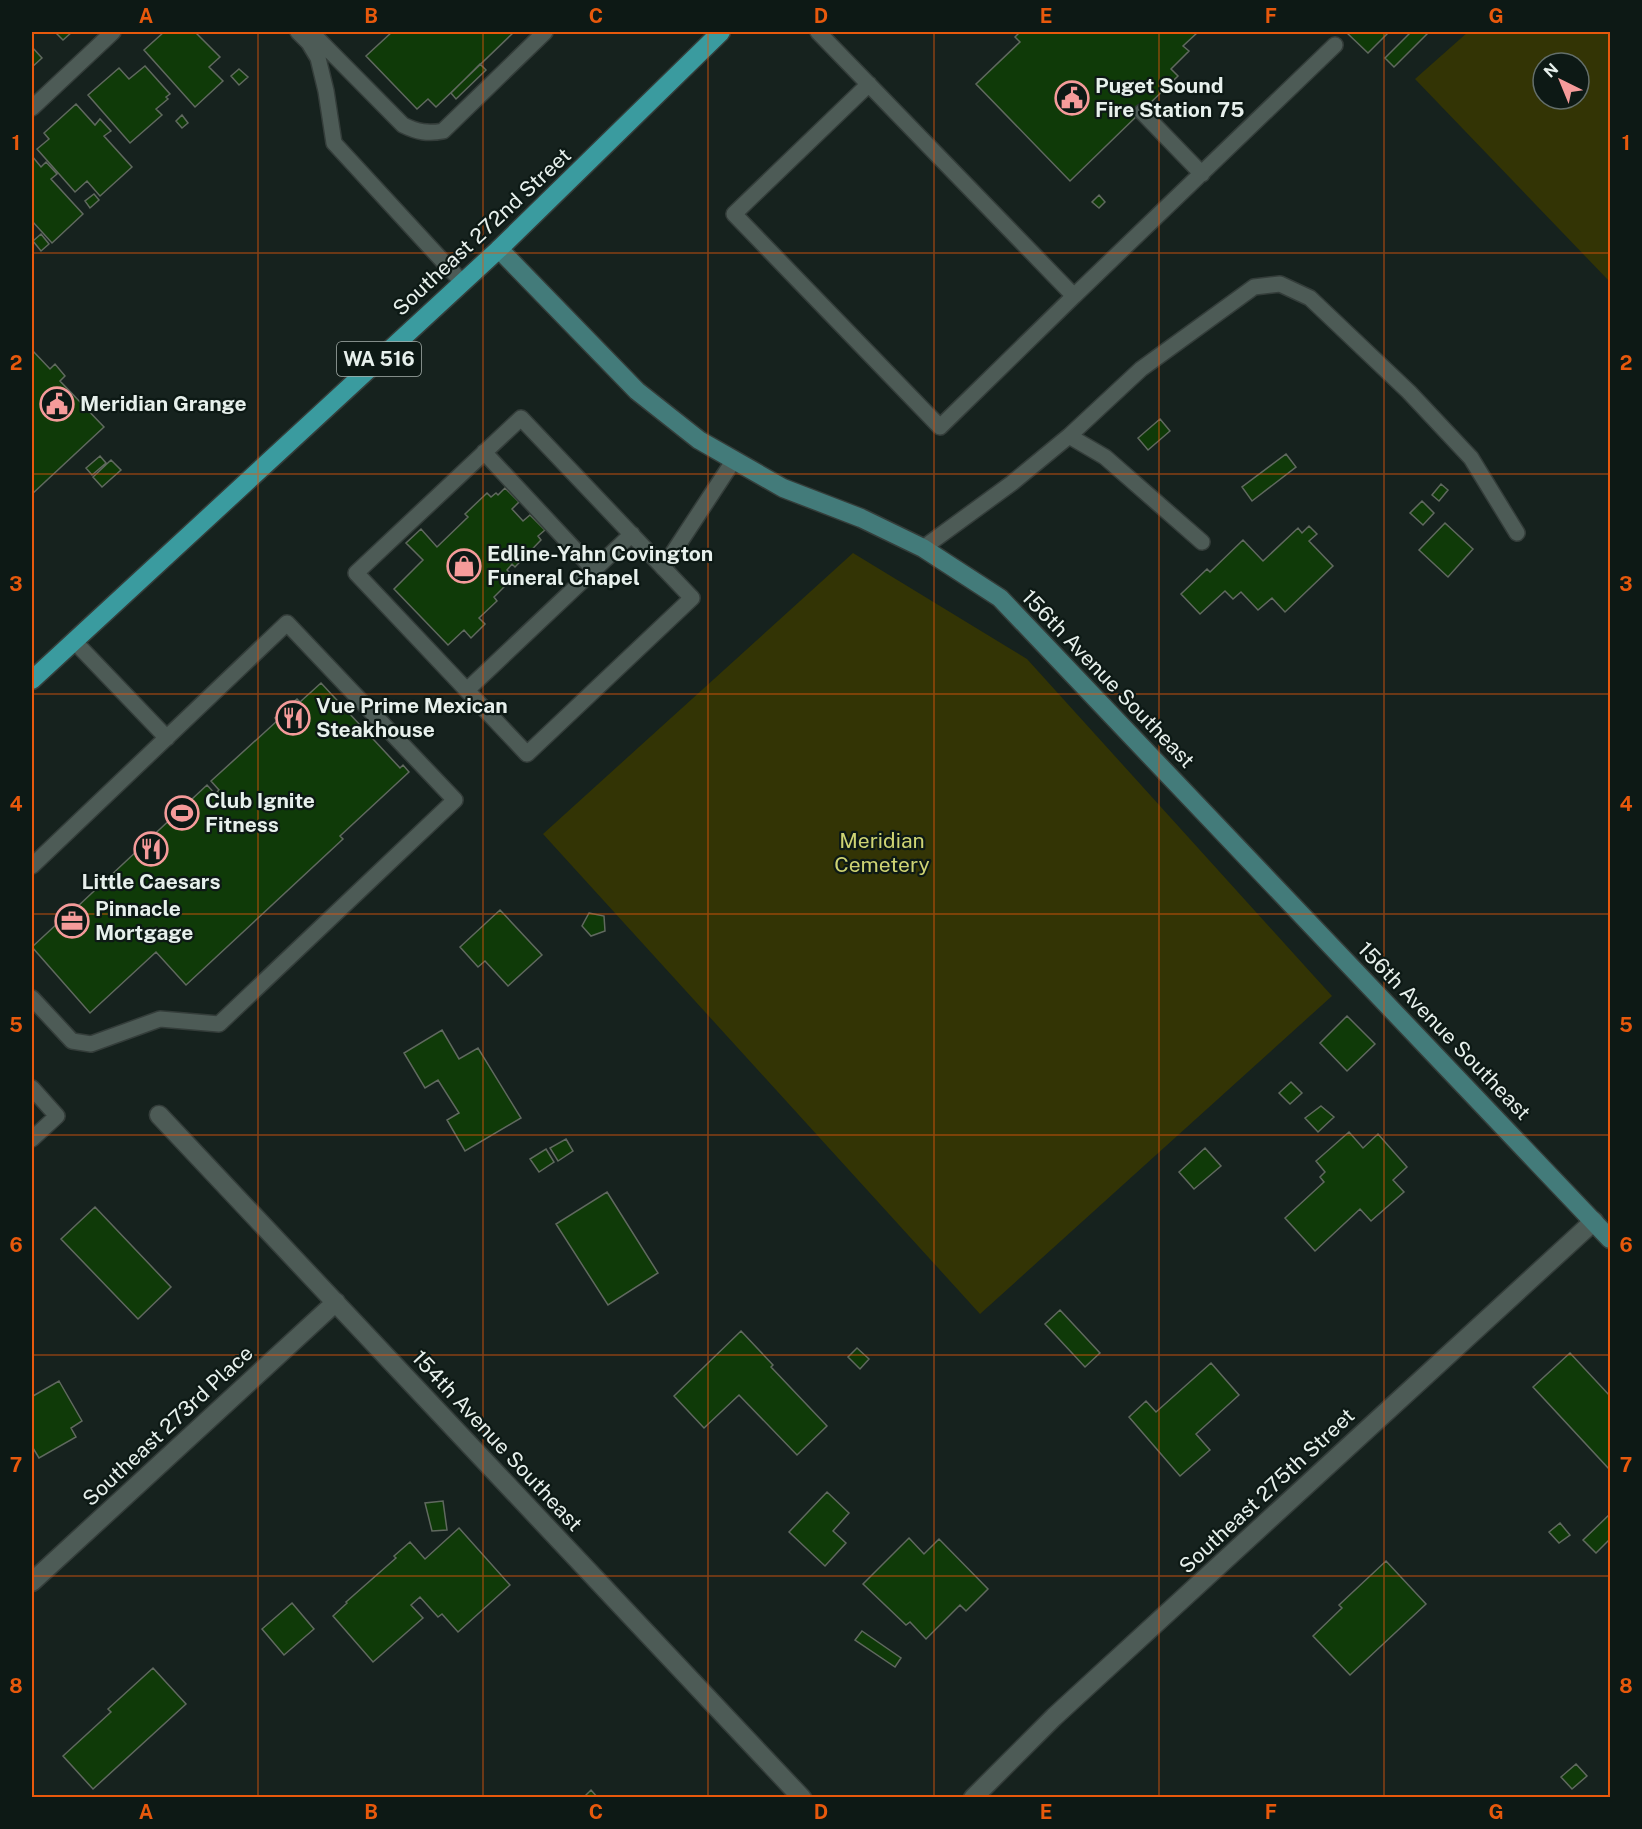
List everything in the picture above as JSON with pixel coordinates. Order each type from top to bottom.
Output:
[{"type":"main road","name":"Southeast 272nd Street","points":[[32,680],[499,249],[721,32]]},
{"type":"street","name":"156th Avenue Southeast","points":[[499,249],[637,391],[699,440],[783,488],[861,518],[923,548],[1000,598],[1611,1239]]},
{"type":"street","name":"154th Avenue Southeast","points":[[159,1115],[802,1797]]},
{"type":"street","name":"Southeast 275th Street","points":[[973,1797],[1063,1709],[1594,1221]]},
{"type":"street","name":"Southeast 273rd Place","points":[[32,1582],[336,1302]]},
{"type":"lane","points":[[32,108],[113,32]]},
{"type":"lane","points":[[308,34],[403,125],[423,133],[433,133],[443,131],[545,32]]},
{"type":"lane","points":[[818,32],[1074,296]]},
{"type":"lane","points":[[308,34],[318,58],[326,91],[334,143],[462,282]]},
{"type":"lane","points":[[869,84],[734,214],[940,427],[1335,45]]},
{"type":"lane","points":[[1142,112],[1202,174]]},
{"type":"lane","points":[[923,548],[1012,483],[1069,436],[1142,369],[1254,287],[1280,284],[1310,298],[1409,392],[1471,458],[1516,533]]},
{"type":"lane","points":[[521,417],[692,598],[527,754],[356,573],[484,452],[521,417]]},
{"type":"lane","points":[[1069,436],[1105,457],[1202,542]]},
{"type":"lane","points":[[484,452],[594,570]]},
{"type":"lane","points":[[663,568],[734,460]]},
{"type":"lane","points":[[467,690],[632,534]]},
{"type":"lane","points":[[32,866],[287,623],[455,800],[219,1024],[160,1019],[91,1044],[72,1041],[32,998]]},
{"type":"lane","points":[[74,641],[167,738]]},
{"type":"lane","points":[[32,1088],[57,1116],[32,1139]]},
{"type":"green space","points":[[1468,32],[1610,32],[1610,282],[1415,79]]},
{"type":"green space","name":"Meridian Cemetery","points":[[853,553],[1027,659],[1332,996],[980,1314],[543,834]]},
{"type":"building","points":[[55,32],[72,32],[63,40]]},
{"type":"building","points":[[164,32],[195,32],[220,57],[209,67],[223,81],[195,107],[144,50]]},
{"type":"building","points":[[392,32],[514,32],[436,107],[428,99],[417,109],[366,56]]},
{"type":"building","name":"Puget Sound Fire Station 75","points":[[1020,32],[1198,32],[1183,46],[1189,51],[1171,69],[1178,76],[1070,181],[976,84],[1020,42],[1015,37]]},
{"type":"building","points":[[1346,32],[1389,32],[1368,53]]},
{"type":"building","points":[[1411,32],[1429,32],[1394,67],[1385,58]]},
{"type":"building","points":[[32,47],[42,58],[32,67]]},
{"type":"building","points":[[480,64],[486,70],[456,99],[451,93]]},
{"type":"building","points":[[145,66],[170,94],[166,97],[168,99],[156,109],[162,115],[130,143],[88,95],[119,68],[129,79]]},
{"type":"building","points":[[239,69],[248,77],[239,85],[231,76]]},
{"type":"building","points":[[76,104],[95,125],[100,119],[111,131],[104,136],[132,167],[100,196],[87,181],[75,192],[37,149],[49,139],[44,133]]},
{"type":"building","points":[[182,115],[188,123],[182,128],[176,121]]},
{"type":"building","points":[[32,156],[41,167],[46,162],[57,174],[51,179],[83,214],[52,243],[32,223]]},
{"type":"building","points":[[94,194],[99,200],[90,208],[85,201]]},
{"type":"building","points":[[1099,195],[1105,202],[1099,208],[1092,202]]},
{"type":"building","points":[[41,234],[49,244],[41,251],[33,241]]},
{"type":"building","name":"Meridian Grange","points":[[32,350],[50,369],[55,364],[65,376],[60,381],[104,427],[32,494]]},
{"type":"building","points":[[1160,419],[1170,431],[1148,450],[1138,438]]},
{"type":"building","points":[[1286,454],[1296,467],[1252,501],[1242,487]]},
{"type":"building","points":[[100,456],[106,463],[92,475],[86,468]]},
{"type":"building","points":[[111,460],[121,470],[102,487],[93,477]]},
{"type":"building","points":[[1441,484],[1448,490],[1439,501],[1432,495]]},
{"type":"building","name":"Edline-Yahn Covington Funeral Chapel","points":[[505,488],[519,502],[512,509],[523,521],[530,515],[545,530],[538,536],[541,540],[515,567],[512,564],[507,570],[514,577],[494,597],[497,601],[479,618],[485,624],[471,638],[464,630],[448,645],[394,589],[423,560],[406,543],[421,529],[437,547],[468,517],[465,514],[487,493],[491,497],[496,493],[498,495]]},
{"type":"building","points":[[1422,501],[1434,513],[1423,525],[1410,513]]},
{"type":"building","points":[[1445,523],[1473,549],[1448,577],[1419,550]]},
{"type":"building","points":[[1309,526],[1317,534],[1309,541],[1333,566],[1285,612],[1272,598],[1258,610],[1241,592],[1233,599],[1225,591],[1200,614],[1181,594],[1207,569],[1210,572],[1243,540],[1263,561],[1298,528],[1302,533]]},
{"type":"building","points":[[321,683],[400,768],[403,765],[409,772],[340,836],[343,839],[186,985],[156,952],[90,1013],[32,947],[58,923],[56,920],[74,904],[77,907],[139,849],[147,857],[152,852],[144,844],[207,785],[218,797],[219,790],[211,781],[277,721],[275,718],[297,699],[300,702]]},
{"type":"building","points":[[500,910],[542,955],[508,986],[485,961],[478,967],[460,947]]},
{"type":"building","points":[[589,913],[604,916],[605,931],[591,936],[582,926]]},
{"type":"building","points":[[1347,1016],[1375,1044],[1347,1071],[1320,1043]]},
{"type":"building","points":[[442,1030],[459,1059],[478,1048],[521,1118],[465,1151],[447,1120],[459,1113],[438,1080],[425,1088],[404,1053]]},
{"type":"building","points":[[1291,1082],[1302,1093],[1290,1104],[1279,1093]]},
{"type":"building","points":[[1321,1106],[1334,1117],[1318,1132],[1305,1118]]},
{"type":"building","points":[[1349,1132],[1363,1148],[1378,1134],[1407,1167],[1393,1180],[1404,1192],[1371,1221],[1360,1209],[1315,1251],[1285,1218],[1324,1182],[1320,1177],[1325,1172],[1316,1161]]},
{"type":"building","points":[[566,1139],[573,1151],[558,1161],[550,1148]]},
{"type":"building","points":[[1205,1148],[1221,1166],[1194,1189],[1179,1172]]},
{"type":"building","points":[[546,1149],[554,1162],[539,1172],[530,1159]]},
{"type":"building","points":[[607,1192],[658,1273],[608,1305],[556,1224]]},
{"type":"building","points":[[95,1207],[171,1287],[138,1319],[61,1239]]},
{"type":"building","points":[[1060,1310],[1100,1353],[1085,1367],[1045,1324]]},
{"type":"building","points":[[741,1331],[773,1365],[771,1367],[827,1426],[797,1455],[739,1395],[704,1428],[674,1396]]},
{"type":"building","points":[[857,1348],[869,1359],[860,1369],[848,1357]]},
{"type":"building","points":[[1570,1353],[1610,1396],[1610,1470],[1533,1387]]},
{"type":"building","points":[[1211,1363],[1239,1395],[1196,1434],[1210,1450],[1180,1476],[1129,1417],[1146,1401],[1156,1412]]},
{"type":"building","points":[[59,1381],[82,1421],[71,1428],[76,1437],[39,1458],[32,1449],[32,1392],[33,1396]]},
{"type":"building","points":[[827,1492],[849,1513],[833,1531],[846,1543],[825,1566],[789,1532]]},
{"type":"building","points":[[443,1501],[447,1530],[432,1531],[425,1503]]},
{"type":"building","points":[[1610,1514],[1610,1539],[1596,1553],[1583,1540]]},
{"type":"building","points":[[1560,1523],[1570,1535],[1559,1543],[1549,1532]]},
{"type":"building","points":[[459,1528],[510,1585],[458,1632],[442,1614],[438,1617],[420,1597],[411,1605],[423,1618],[373,1662],[333,1616],[396,1558],[394,1556],[410,1542],[425,1559]]},
{"type":"building","points":[[909,1538],[924,1554],[939,1539],[988,1589],[966,1611],[960,1605],[926,1639],[910,1622],[906,1625],[863,1584]]},
{"type":"building","points":[[1386,1561],[1426,1604],[1350,1675],[1313,1636],[1342,1608],[1339,1605]]},
{"type":"building","points":[[292,1603],[314,1629],[284,1655],[262,1629]]},
{"type":"building","points":[[862,1631],[901,1658],[895,1667],[855,1640]]},
{"type":"building","points":[[153,1668],[186,1704],[93,1789],[63,1756],[111,1712],[108,1709]]},
{"type":"building","points":[[1576,1764],[1587,1776],[1572,1789],[1561,1777]]},
{"type":"building","points":[[591,1790],[598,1798],[583,1798]]},
{"type":"place","name":"Puget Sound Fire Station 75","points":[[1072,98]]},
{"type":"place","name":"Meridian Grange","points":[[57,404]]},
{"type":"place","name":"Edline-Yahn Covington Funeral Chapel","points":[[464,566]]},
{"type":"place","name":"Vue Prime Mexican Steakhouse","points":[[293,718]]},
{"type":"place","name":"Club Ignite Fitness","points":[[182,813]]},
{"type":"place","name":"Little Caesars","points":[[151,849]]},
{"type":"place","name":"Pinnacle Mortgage","points":[[72,921]]}]
